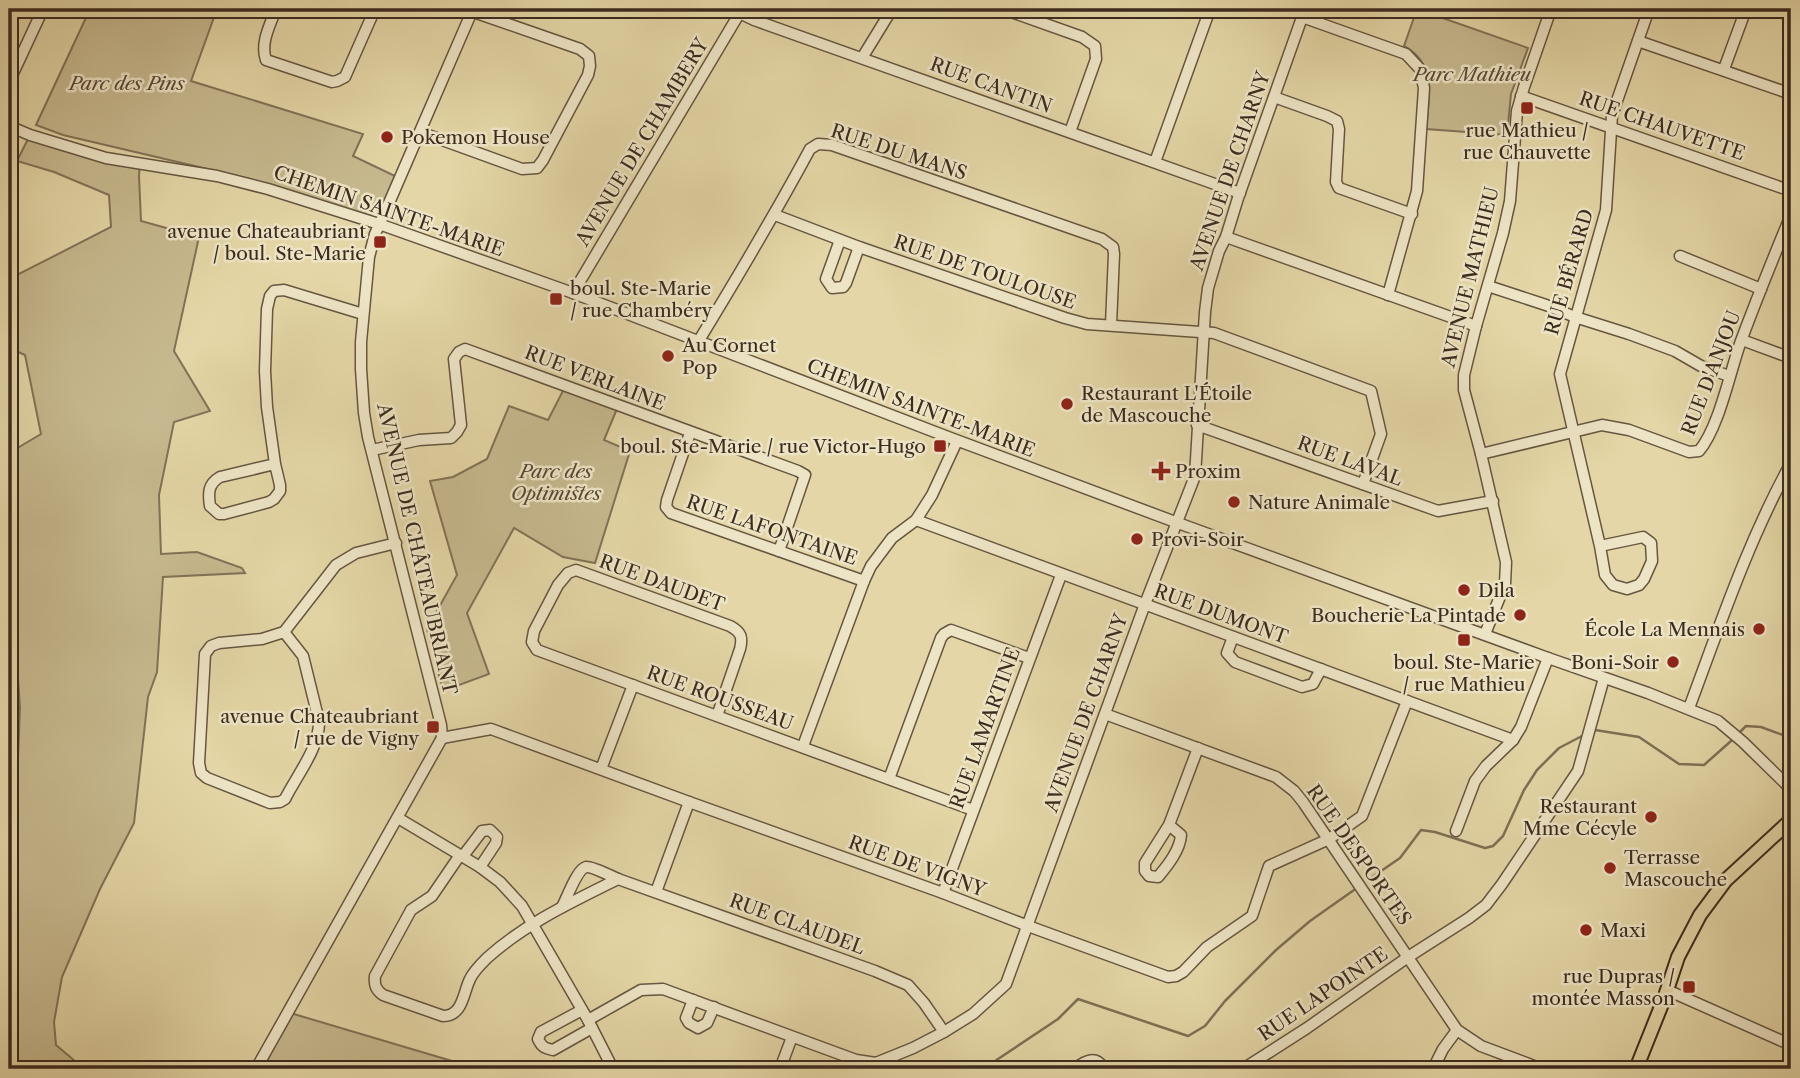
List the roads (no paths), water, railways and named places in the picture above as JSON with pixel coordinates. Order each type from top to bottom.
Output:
[{"type":"main road","points":[[1636,1069],[1678,957],[1692,928],[1730,876],[1791,820]]},
{"type":"street","points":[[9,82],[43,9]]},
{"type":"street","points":[[276,9],[264,43],[266,60],[332,82],[345,77],[374,9]]},
{"type":"street","points":[[862,58],[892,9]]},
{"type":"street","points":[[1003,9],[1082,37],[1095,46],[1096,59],[1070,132]]},
{"type":"street","points":[[1155,162],[1210,9]]},
{"type":"street","name":"RUE BÉRARD","points":[[1600,546],[1643,537],[1651,543],[1652,561],[1639,585],[1627,589],[1613,584],[1605,575],[1560,374],[1606,210],[1612,115],[1649,9]]},
{"type":"street","points":[[1724,69],[1746,9]]},
{"type":"street","points":[[419,132],[522,169],[537,168],[588,75],[589,56],[580,49],[470,10]]},
{"type":"street","name":"AVENUE DE CHÂTEAUBRIANT","points":[[442,738],[372,450],[364,412],[360,369],[363,314],[373,241],[470,10]]},
{"type":"street","name":"RUE CANTIN","points":[[737,10],[862,58],[1240,192]]},
{"type":"street","name":"AVENUE DE CHAMBERY","points":[[573,293],[737,10]]},
{"type":"street","name":"AVENUE MATHIEU","points":[[1485,634],[1505,584],[1506,562],[1463,382],[1510,201],[1516,117],[1547,10]]},
{"type":"street","points":[[1304,13],[1406,54],[1420,69],[1424,88],[1418,191],[1388,295]]},
{"type":"street","name":"AVENUE DE CHARNY","points":[[582,1010],[541,1032],[538,1039],[543,1048],[553,1051],[641,990],[663,989],[856,1060],[876,1063],[944,1032],[973,1014],[1006,984],[1145,604],[1195,476],[1208,288],[1304,13]]},
{"type":"street","points":[[1638,41],[1791,94]]},
{"type":"street","name":"RUE CHAUVETTE","points":[[1521,96],[1791,191]]},
{"type":"street","points":[[1274,97],[1337,121],[1339,129],[1336,182],[1339,188],[1412,214]]},
{"type":"street","name":"CHEMIN SAINTE-MARIE","points":[[9,126],[106,158],[217,176],[268,189],[379,224],[573,293],[1178,523],[1689,709],[1718,721],[1731,731],[1791,789]]},
{"type":"street","name":"RUE DU MANS","points":[[698,342],[775,215],[810,149],[818,144],[832,145],[1102,239],[1113,247],[1114,254],[1111,325]]},
{"type":"street","name":"RUE DE TOULOUSE","points":[[775,215],[1065,318],[1087,324],[1214,333],[1371,391],[1381,434],[1363,484]]},
{"type":"street","name":"RUE D'ANJOU","points":[[1482,454],[1602,425],[1629,430],[1689,452],[1699,451],[1706,444],[1742,340],[1791,215]]},
{"type":"street","points":[[1226,237],[1476,326]]},
{"type":"street","points":[[840,240],[826,279],[832,288],[843,287],[846,283],[859,247]]},
{"type":"street","points":[[1679,256],[1761,289]]},
{"type":"street","points":[[1488,286],[1675,351],[1701,366],[1729,376]]},
{"type":"street","points":[[275,464],[215,480],[209,486],[210,506],[219,514],[224,514],[269,502],[280,491],[267,407],[265,371],[267,309],[270,296],[274,291],[284,290],[363,314]]},
{"type":"street","points":[[1742,340],[1791,358]]},
{"type":"street","name":"RUE VERLAINE","points":[[372,450],[419,440],[451,438],[457,432],[461,425],[454,359],[458,352],[465,349],[798,471],[804,475],[779,551]]},
{"type":"street","name":"RUE LAVAL","points":[[1197,425],[1438,511],[1493,500]]},
{"type":"street","name":"RUE LAFONTAINE","points":[[691,433],[667,500],[666,507],[671,513],[864,582]]},
{"type":"street","points":[[803,747],[871,566],[892,538],[916,520],[932,495],[957,440]]},
{"type":"street","points":[[1689,709],[1751,544],[1791,463]]},
{"type":"street","name":"RUE DUMONT","points":[[916,520],[1513,740]]},
{"type":"street","points":[[284,632],[303,656],[319,729],[317,741],[285,799],[271,803],[207,778],[201,773],[205,654],[219,643],[262,639],[284,632],[337,565],[356,553],[396,543]]},
{"type":"street","name":"RUE DAUDET","points":[[568,573],[576,570],[739,631],[743,640],[717,716]]},
{"type":"street","name":"RUE ROUSSEAU","points":[[568,573],[558,585],[534,631],[532,642],[537,650],[973,810]]},
{"type":"street","name":"RUE LAMARTINE","points":[[943,893],[1060,575]]},
{"type":"street","points":[[890,779],[944,634],[951,630],[1029,658]]},
{"type":"street","points":[[1233,638],[1227,653],[1235,662],[1302,687],[1313,684],[1321,668]]},
{"type":"street","points":[[1456,831],[1475,780],[1513,740],[1521,727],[1548,658]]},
{"type":"street","name":"RUE LAPOINTE","points":[[1243,1069],[1486,905],[1578,771],[1604,678]]},
{"type":"street","points":[[601,769],[633,685]]},
{"type":"street","points":[[1328,839],[1362,816],[1406,701]]},
{"type":"street","name":"RUE DESPORTES","points":[[1105,714],[1276,777],[1285,783],[1303,802],[1457,1030],[1481,1046],[1542,1069]]},
{"type":"street","name":"RUE DE VIGNY","points":[[442,738],[491,729],[1168,977],[1183,972],[1207,947],[1252,916],[1269,866],[1328,839]]},
{"type":"street","points":[[256,1069],[442,738]]},
{"type":"street","points":[[1169,825],[1181,835],[1180,844],[1158,877],[1149,876],[1145,871],[1145,863],[1169,825],[1198,748]]},
{"type":"street","points":[[656,892],[689,802]]},
{"type":"street","points":[[398,818],[480,867],[500,882],[522,906],[613,1069]]},
{"type":"street","points":[[480,867],[498,836],[490,830],[482,831],[432,896],[411,910],[375,976],[377,991],[443,1016],[450,1016],[460,1006],[473,974],[486,960],[532,923],[618,879]]},
{"type":"street","name":"RUE CLAUDEL","points":[[562,907],[582,868],[588,866],[908,985],[925,1003],[944,1032]]},
{"type":"street","points":[[1667,990],[1791,1045]]},
{"type":"street","points":[[693,1000],[686,1018],[698,1028],[707,1023],[714,1007]]},
{"type":"street","points":[[1433,1069],[1457,1030]]},
{"type":"street","points":[[780,1069],[792,1037]]},
{"type":"street","points":[[1074,1069],[1094,1059],[1102,1066],[1101,1069]]},
{"type":"waterway","points":[[1741,731],[1746,726],[1761,727],[1791,738]]},
{"type":"waterway","points":[[1595,730],[1639,737],[1679,764],[1704,765],[1731,741]]},
{"type":"waterway","points":[[1368,880],[1400,858],[1421,830],[1485,848],[1493,846],[1503,836],[1524,790],[1537,770],[1559,748],[1582,736]]},
{"type":"waterway","points":[[983,1069],[1058,1019],[1078,999],[1188,1036],[1205,1026],[1225,1001],[1276,950],[1310,921],[1354,890]]},
{"type":"place","name":"rue Mathieu / rue Chauvette","points":[[1527,108]]},
{"type":"place","name":"Pokemon House","points":[[387,137]]},
{"type":"place","name":"avenue Chateaubriant / boul. Ste-Marie","points":[[380,242]]},
{"type":"place","name":"boul. Ste-Marie / rue Chambéry","points":[[556,299]]},
{"type":"place","name":"Au Cornet Pop","points":[[668,356]]},
{"type":"place","name":"Restaurant L'Étoile de Mascouche","points":[[1067,404]]},
{"type":"place","name":"boul. Ste-Marie / rue Victor-Hugo","points":[[940,446]]},
{"type":"place","name":"Proxim","points":[[1161,471]]},
{"type":"place","name":"Nature Animale","points":[[1234,502]]},
{"type":"place","name":"Provi-Soir","points":[[1137,539]]},
{"type":"place","name":"Dila","points":[[1464,590]]},
{"type":"place","name":"Boucherie La Pintade","points":[[1520,615]]},
{"type":"place","name":"École La Mennais","points":[[1759,629]]},
{"type":"place","name":"boul. Ste-Marie / rue Mathieu","points":[[1464,640]]},
{"type":"place","name":"Boni-Soir","points":[[1673,662]]},
{"type":"place","name":"avenue Chateaubriant / rue de Vigny","points":[[433,727]]},
{"type":"place","name":"Restaurant Mme Cécyle","points":[[1651,817]]},
{"type":"place","name":"Terrasse Mascouche","points":[[1610,868]]},
{"type":"place","name":"Maxi","points":[[1586,930]]},
{"type":"place","name":"rue Dupras / montée Masson","points":[[1689,987]]},
{"type":"park label","name":"Parc Mathieu","points":[[1472,74]]},
{"type":"park label","name":"Parc des Pins","points":[[127,83]]},
{"type":"park label","name":"Parc des Optimistes","points":[[556,482]]}]
